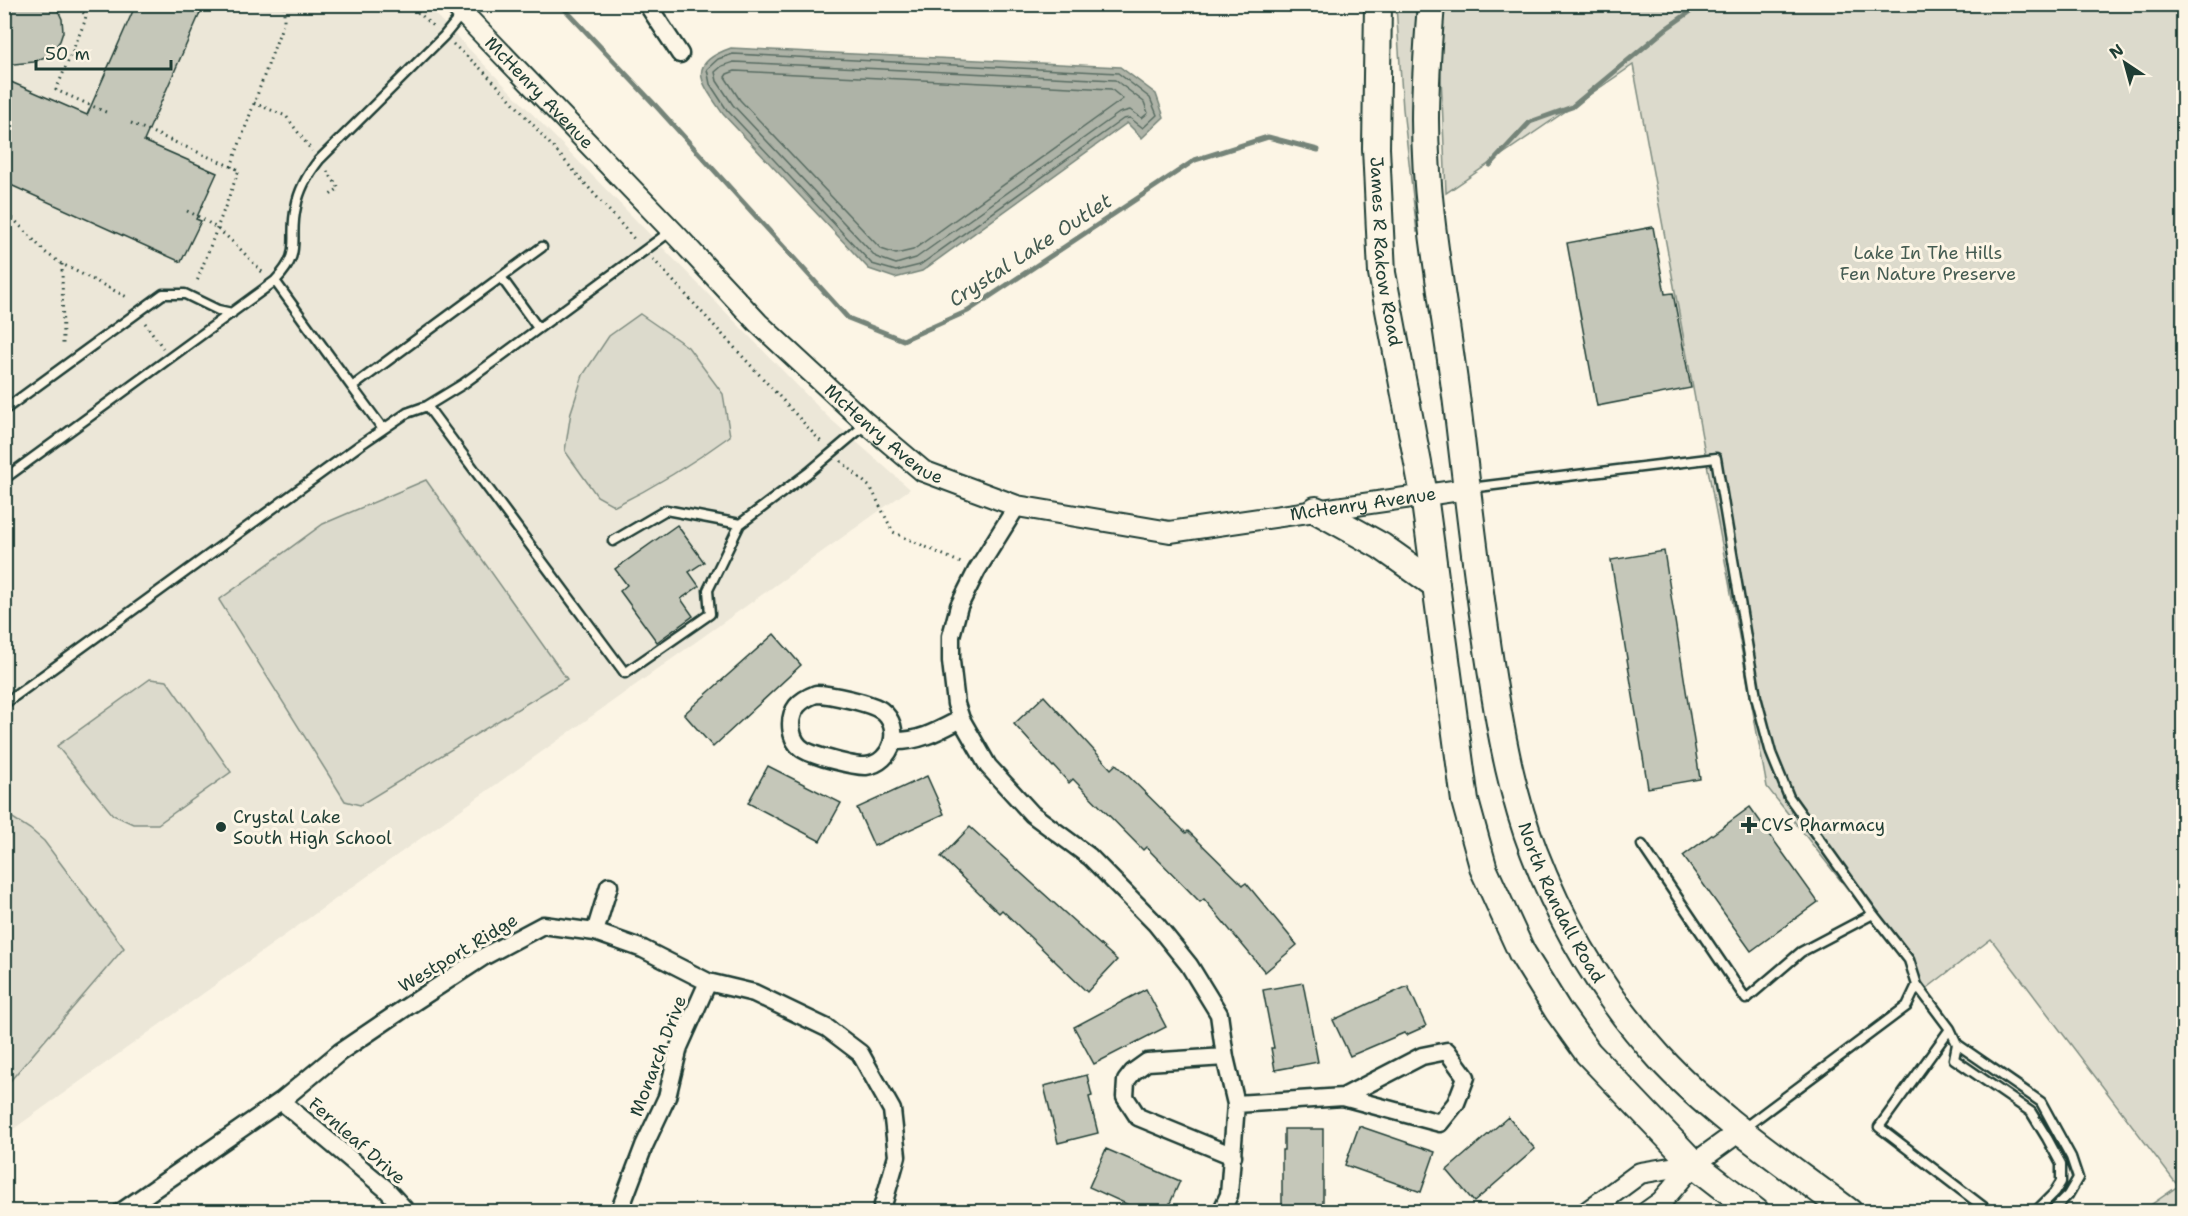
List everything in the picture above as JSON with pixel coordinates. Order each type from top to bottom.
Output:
[{"type":"main road","name":"James R Rakow Road","points":[[1378,4],[1376,137],[1382,273],[1424,495]]},
{"type":"main road","points":[[1431,4],[1425,120],[1429,195],[1467,489]]},
{"type":"main road","name":"North Randall Road","points":[[1467,489],[1484,625],[1502,737],[1520,811],[1533,851],[1572,934],[1621,1009],[1663,1061],[1741,1130],[1849,1212]]},
{"type":"main road","points":[[1424,495],[1465,801],[1484,870],[1522,953],[1558,1011],[1588,1053],[1694,1164],[1756,1212]]},
{"type":"main road","points":[[1316,510],[1381,546],[1436,585]]},
{"type":"street","points":[[647,4],[680,54]]},
{"type":"street","name":"McHenry Avenue","points":[[458,9],[672,230],[758,323],[866,423],[923,471],[1017,506],[1170,532],[1467,489]]},
{"type":"street","points":[[1017,506],[977,570],[959,606],[951,636],[951,661],[956,704],[961,719],[988,766],[1032,814],[1090,857],[1156,924],[1189,965],[1219,1014],[1225,1057],[1236,1104],[1229,1195],[1221,1212]]},
{"type":"street","points":[[816,694],[828,694],[880,709],[889,718],[893,729],[893,741],[889,753],[880,761],[868,766],[856,766],[804,750],[795,742],[791,731],[791,718],[796,707],[805,699],[816,694]]},
{"type":"street","points":[[893,741],[908,742],[928,736],[961,719]]},
{"type":"street","points":[[595,932],[609,886]]},
{"type":"street","name":"Westport Ridge","points":[[121,1212],[281,1101],[340,1052],[483,957],[543,925],[595,932],[643,950],[708,982],[754,993],[827,1028],[860,1053],[892,1110],[897,1156],[881,1212]]},
{"type":"street","name":"Monarch Drive","points":[[619,1212],[644,1146],[667,1097],[679,1047],[708,982]]},
{"type":"street","points":[[1236,1104],[1343,1097],[1440,1123],[1456,1103],[1466,1077],[1447,1052],[1422,1056],[1343,1097]]},
{"type":"street","points":[[1225,1057],[1147,1062],[1133,1072],[1126,1081],[1125,1097],[1138,1118],[1233,1156]]},
{"type":"street","name":"Fernleaf Drive","points":[[281,1101],[386,1189],[407,1212]]},
{"type":"street","points":[[1647,1212],[1661,1202],[1694,1164],[1741,1130]]},
{"type":"street","points":[[1587,1212],[1640,1173],[1694,1164]]},
{"type":"lane","points":[[4,479],[232,313],[288,269],[294,255],[296,207],[301,188],[311,170],[444,36],[458,9]]},
{"type":"lane","points":[[4,704],[383,429],[407,413],[427,406],[464,384],[672,230]]},
{"type":"lane","points":[[352,387],[542,247]]},
{"type":"lane","points":[[501,277],[538,328]]},
{"type":"lane","points":[[275,281],[383,429]]},
{"type":"lane","points":[[4,410],[163,294],[185,294],[218,310],[232,313]]},
{"type":"lane","points":[[427,406],[625,674],[710,614],[708,590],[740,524],[808,473],[866,423]]},
{"type":"lane","points":[[1467,489],[1716,458],[1756,697],[1771,753],[1789,797],[1909,960],[1917,985],[1950,1029],[1957,1044],[2041,1102],[2071,1157],[2078,1178],[2068,1195],[2051,1212]]},
{"type":"lane","points":[[613,541],[666,510],[740,524]]},
{"type":"lane","points":[[1642,845],[1746,999],[1801,952],[1873,914]]},
{"type":"lane","points":[[1741,1130],[1907,1006],[1917,985]]},
{"type":"lane","points":[[1950,1029],[1879,1127],[1990,1212]]},
{"type":"lane","points":[[1957,1044],[1954,1059],[2031,1112],[2061,1164],[2061,1182],[2054,1193],[2035,1212]]},
{"type":"path","points":[[67,4],[86,15],[56,90],[108,113]]},
{"type":"path","points":[[231,167],[285,21],[284,4]]},
{"type":"path","points":[[409,4],[422,15]]},
{"type":"path","points":[[458,48],[503,92],[634,238]]},
{"type":"path","points":[[254,103],[286,116],[313,152]]},
{"type":"path","points":[[131,123],[239,170],[196,284]]},
{"type":"path","points":[[325,169],[339,188],[329,196]]},
{"type":"path","points":[[4,209],[45,252],[62,264],[127,297]]},
{"type":"path","points":[[187,212],[227,235],[264,274]]},
{"type":"path","points":[[654,261],[818,439]]},
{"type":"path","points":[[62,264],[63,344]]},
{"type":"path","points":[[145,322],[164,350]]},
{"type":"path","points":[[844,464],[871,488],[893,532],[977,570]]},
{"type":"shaded area","name":"Crystal Lake South High School","points":[[5,5],[426,5],[827,416],[910,489],[5,1135]]},
{"type":"green space","points":[[1396,5],[1416,5],[1415,74],[1422,231],[1417,232],[1403,109]]},
{"type":"green space","name":"Lake In The Hills Fen Nature Preserve","points":[[1438,5],[2183,5],[2183,1211],[2142,1211],[2178,1186],[1991,939],[1926,989],[1767,787],[1633,65],[1446,193]]},
{"type":"green space","points":[[640,314],[688,347],[723,394],[730,436],[674,474],[615,506],[597,496],[565,451],[571,412],[583,375],[609,336]]},
{"type":"green space","points":[[426,480],[567,679],[360,805],[345,801],[219,600],[323,524]]},
{"type":"green space","points":[[150,679],[167,681],[231,772],[158,824],[133,824],[113,815],[57,746]]},
{"type":"green space","points":[[5,813],[44,841],[124,948],[5,1087]]},
{"type":"water","points":[[731,48],[1120,67],[1156,94],[1164,117],[1142,138],[1127,123],[922,271],[895,278],[869,269],[723,114],[708,92],[702,75],[702,67],[717,54]]},
{"type":"building","points":[[4,4],[55,4],[62,19],[63,32],[60,41],[49,55],[34,62],[4,65]]},
{"type":"building","points":[[136,4],[204,4],[144,141],[217,173],[196,219],[201,221],[181,262],[4,182],[4,79],[87,115]]},
{"type":"building","points":[[1653,227],[1665,294],[1673,293],[1691,388],[1597,406],[1567,243]]},
{"type":"building","points":[[677,525],[704,562],[689,572],[699,586],[681,599],[693,616],[657,642],[620,591],[627,585],[615,569]]},
{"type":"building","points":[[1664,551],[1700,779],[1648,788],[1611,560]]},
{"type":"building","points":[[774,634],[801,665],[713,747],[684,714]]},
{"type":"building","points":[[1044,696],[1111,769],[1116,764],[1186,833],[1188,831],[1243,885],[1246,883],[1297,945],[1265,972],[1204,899],[1200,902],[1146,847],[1143,850],[1073,779],[1069,783],[1014,724]]},
{"type":"building","points":[[768,766],[841,803],[820,841],[748,803]]},
{"type":"building","points":[[927,776],[944,814],[874,846],[857,808]]},
{"type":"building","name":"CVS Pharmacy","points":[[1750,807],[1818,902],[1751,951],[1683,856]]},
{"type":"building","points":[[970,827],[1117,960],[1087,992],[1002,910],[999,913],[941,857]]},
{"type":"building","points":[[1303,983],[1318,1062],[1275,1070],[1271,1048],[1274,1048],[1263,990]]},
{"type":"building","points":[[1408,986],[1426,1026],[1350,1056],[1333,1020]]},
{"type":"building","points":[[1146,989],[1166,1027],[1094,1064],[1074,1027]]},
{"type":"building","points":[[1087,1075],[1092,1096],[1089,1097],[1098,1133],[1058,1143],[1044,1086]]},
{"type":"building","points":[[1508,1117],[1535,1149],[1474,1202],[1447,1170]]},
{"type":"building","points":[[1359,1126],[1435,1152],[1421,1192],[1345,1165]]},
{"type":"building","points":[[1284,1129],[1323,1129],[1323,1210],[1282,1210]]},
{"type":"building","points":[[1106,1149],[1180,1181],[1166,1212],[1144,1212],[1089,1187]]},
{"type":"waterway","name":"Crystal Lake Outlet","points":[[560,4],[656,106],[848,318],[903,340],[968,311],[1195,160],[1268,137],[1318,150]]},
{"type":"waterway","name":"Crystal Lake Outlet","points":[[1490,165],[1530,122],[1572,107],[1667,28],[1701,4]]},
{"type":"place","name":"CVS Pharmacy","points":[[1749,825]]},
{"type":"place","name":"Crystal Lake South High School","points":[[221,827]]}]
